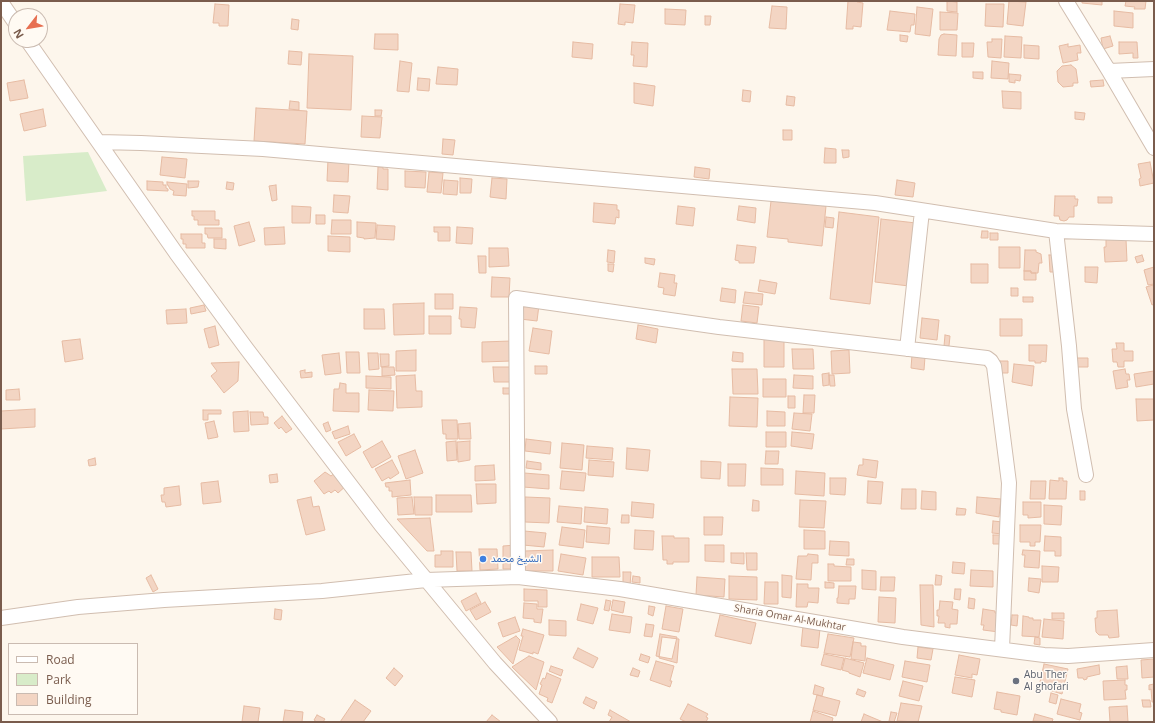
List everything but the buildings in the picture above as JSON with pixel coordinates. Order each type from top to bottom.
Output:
[{"type":"street","points":[[1066,1],[1154,148]]},
{"type":"street","points":[[1,2],[8,12]]},
{"type":"street","points":[[33,48],[176,252],[246,348],[381,525],[495,662],[550,722]]},
{"type":"street","points":[[1109,71],[1154,69]]},
{"type":"street","points":[[99,142],[263,149],[875,204],[1056,231],[1154,234]]},
{"type":"street","points":[[907,349],[922,211]]},
{"type":"street","points":[[1056,231],[1069,346],[1074,409],[1086,475]]},
{"type":"street","points":[[518,577],[516,298],[719,327],[987,358],[994,366],[1009,483],[1002,650]]},
{"type":"street","name":"Sharia Omar Al-Mukhtar","points":[[1,618],[78,607],[168,599],[322,591],[426,580],[518,577],[620,589],[874,632],[1044,655],[1068,656],[1154,650]]},
{"type":"green space","points":[[88,152],[107,191],[26,201],[23,156]]},
{"type":"place","name":"الشيخ محمد","points":[[483,559]]},
{"type":"place","name":"Abu Ther Al ghofari","points":[[1016,681]]}]
